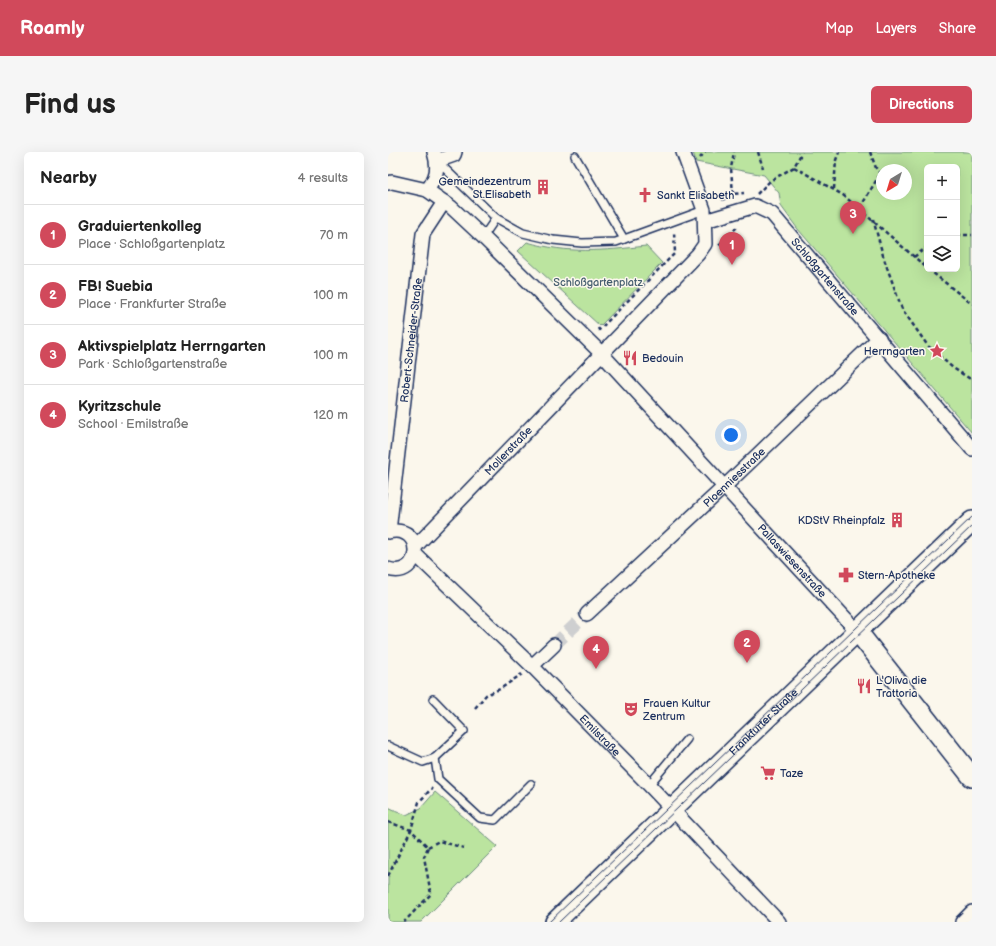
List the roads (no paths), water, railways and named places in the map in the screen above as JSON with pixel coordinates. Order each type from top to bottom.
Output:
[{"type":"main road","name":"Frankfurter Straße","points":[[555,922],[972,521]]},
{"type":"main road","name":"Pallaswiesenstraße","points":[[858,632],[972,777]]},
{"type":"street","points":[[427,190],[435,179],[435,156],[454,155],[455,152]]},
{"type":"street","points":[[388,183],[392,182],[427,190],[444,202],[601,353],[694,258],[705,244],[704,216],[683,152]]},
{"type":"street","name":"Robert-Schneider-Straße","points":[[388,532],[423,234],[444,202]]},
{"type":"street","name":"Schloßgartenstraße","points":[[704,216],[752,206],[772,214],[972,449]]},
{"type":"street","name":"Ploenniesstraße","points":[[587,614],[724,487],[879,338]]},
{"type":"street","name":"Pallaswiesenstraße","points":[[601,353],[858,632]]},
{"type":"street","name":"Mollerstraße","points":[[390,571],[399,570],[409,565],[415,551],[601,353]]},
{"type":"street","name":"Emilstraße","points":[[388,532],[403,532],[409,536],[415,551],[532,666],[649,785],[779,922]]},
{"type":"street","points":[[532,666],[554,646]]},
{"type":"street","points":[[962,922],[972,912]]},
{"type":"lane","points":[[435,156],[496,218],[523,232],[553,240],[582,243],[616,242],[674,222],[704,216]]},
{"type":"lane","points":[[575,156],[624,239]]},
{"type":"lane","points":[[483,238],[496,218]]},
{"type":"lane","points":[[388,746],[423,762],[435,758],[464,731],[433,699]]},
{"type":"lane","points":[[649,785],[687,739]]},
{"type":"lane","points":[[435,758],[438,779],[480,818],[495,820],[531,784]]},
{"type":"tunnel","points":[[554,645],[587,614]]},
{"type":"tram line","points":[[549,922],[972,517]]},
{"type":"tram line","points":[[559,922],[972,526]]},
{"type":"place","name":"Gemeindezentrum St.Elisabeth","points":[[543,187]]},
{"type":"place","name":"Sankt Elisabeth","points":[[645,195]]},
{"type":"place","name":"Aktivspielplatz Herrngarten","points":[[853,234]]},
{"type":"place","name":"Graduiertenkolleg","points":[[732,265]]},
{"type":"place","name":"Herrngarten","points":[[937,351]]},
{"type":"place","name":"Bedouin","points":[[630,358]]},
{"type":"place","name":"KDStV Rheinpfalz","points":[[897,520]]},
{"type":"place","name":"Stern-Apotheke","points":[[846,575]]},
{"type":"place","name":"FB! Suebia","points":[[747,663]]},
{"type":"place","name":"Kyritzschule","points":[[596,669]]},
{"type":"place","name":"L'Oliva die Trattoria","points":[[864,686]]},
{"type":"place","name":"Frauen Kultur Zentrum","points":[[631,709]]},
{"type":"place","name":"Taze","points":[[768,773]]},
{"type":"park label","name":"Schloßgartenplatz","points":[[598,282]]}]
